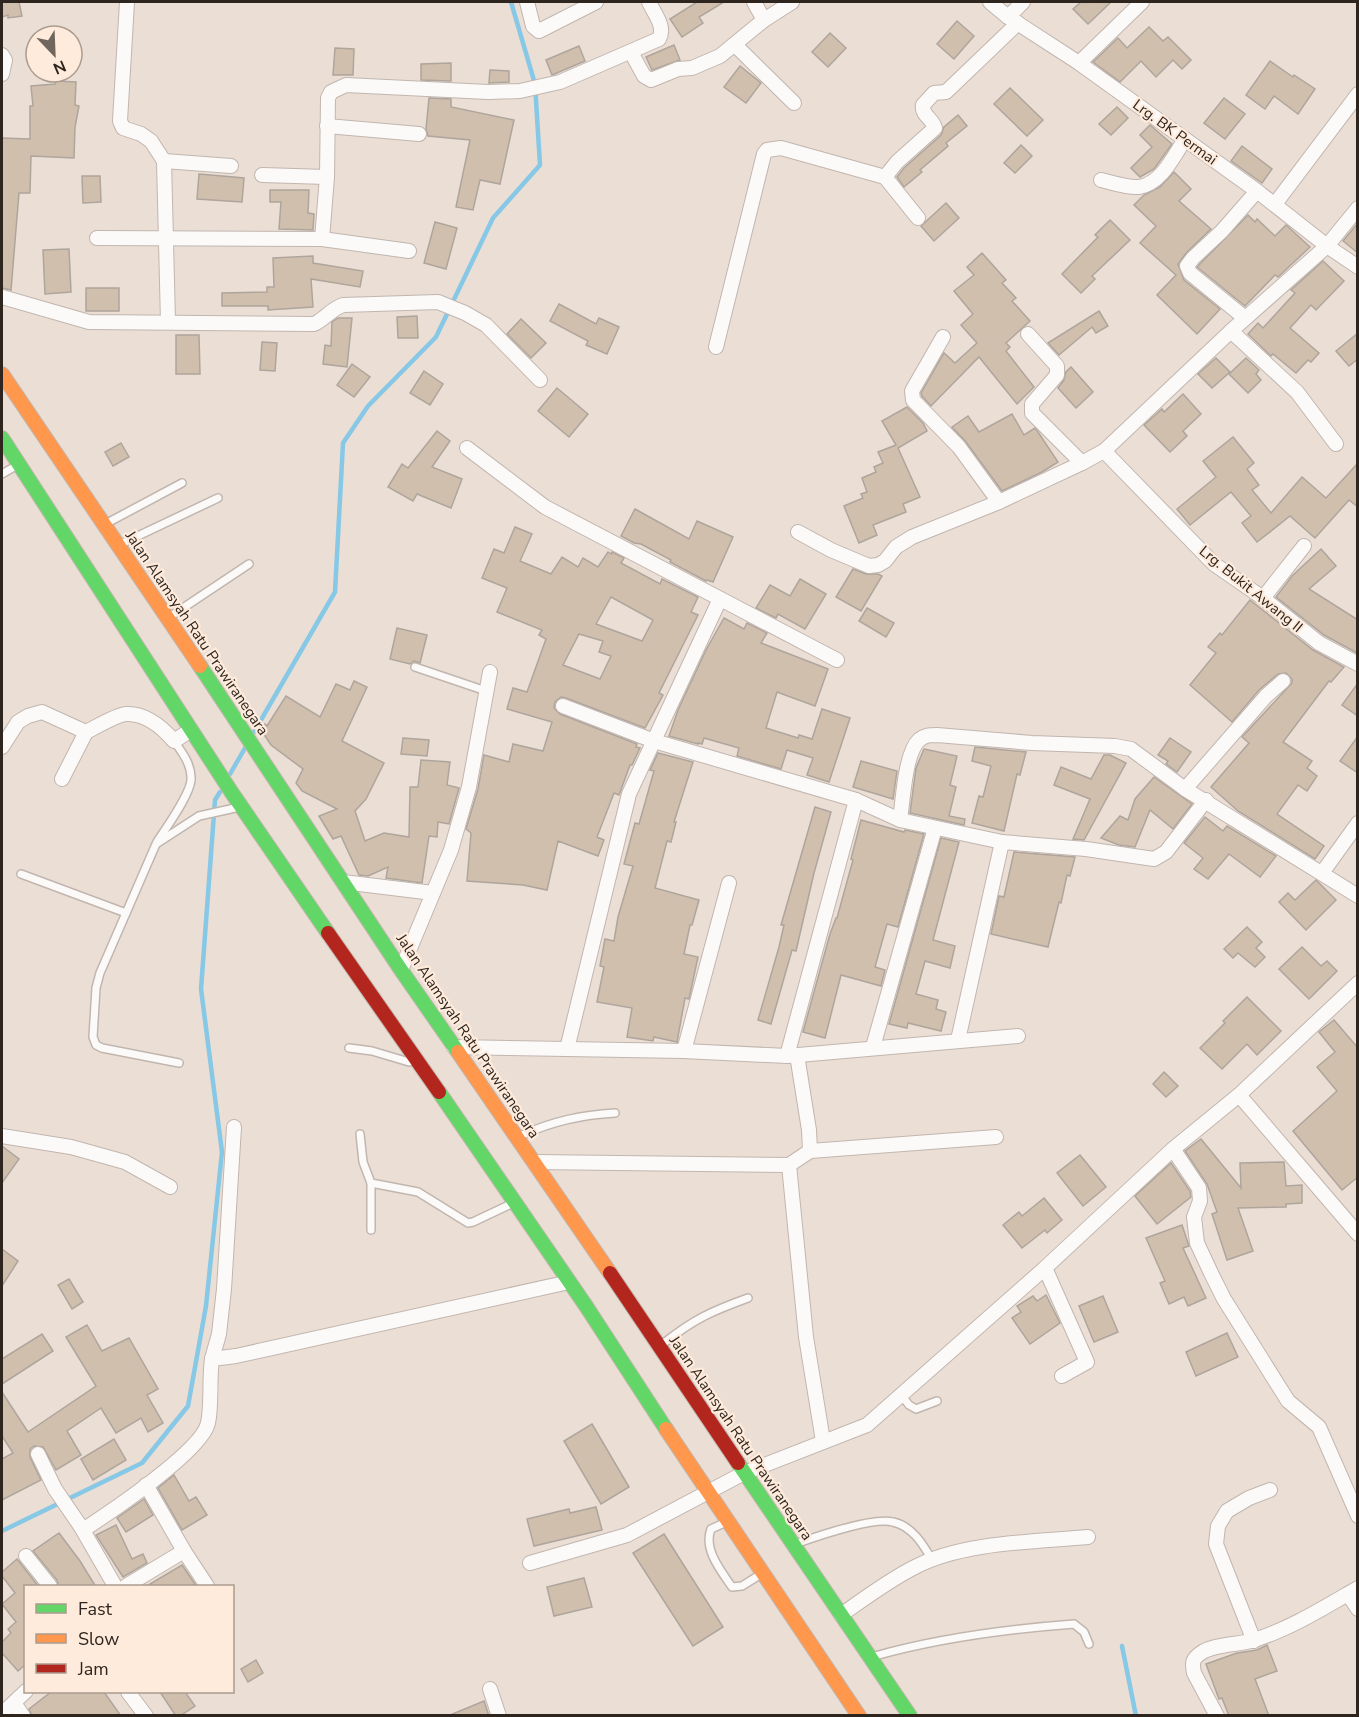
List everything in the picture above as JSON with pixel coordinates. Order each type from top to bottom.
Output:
[{"type":"highway","name":"Jalan Alamsyah Ratu Prawiranegara","points":[[2,374],[233,714],[401,970],[910,1716]]},
{"type":"highway","points":[[2,438],[232,793],[569,1282],[859,1716]]},
{"type":"street","points":[[127,2],[120,121],[123,128],[141,134],[151,141],[164,161],[168,322]]},
{"type":"street","points":[[527,2],[533,26],[539,31],[596,2]]},
{"type":"street","points":[[322,239],[327,177],[328,98],[331,92],[346,85],[488,92],[520,91],[560,82],[659,39],[662,27],[649,2]]},
{"type":"street","points":[[754,2],[764,20]]},
{"type":"street","points":[[631,52],[644,76],[651,80],[678,69],[705,64],[735,45],[764,20],[792,2]]},
{"type":"street","name":"Lrg. BK Permai","points":[[990,2],[1185,139],[1358,267]]},
{"type":"street","points":[[885,177],[897,162],[935,128],[924,113],[923,105],[934,93],[945,92],[1013,20],[1023,2]]},
{"type":"street","points":[[1079,63],[1143,2]]},
{"type":"street","points":[[735,45],[794,103]]},
{"type":"street","points":[[2,55],[5,60],[2,74]]},
{"type":"street","points":[[1275,204],[1358,94]]},
{"type":"street","points":[[327,126],[419,134]]},
{"type":"street","points":[[1101,180],[1137,187],[1145,185],[1165,170],[1185,139]]},
{"type":"street","points":[[716,347],[764,154],[767,150],[781,148],[885,177],[918,218]]},
{"type":"street","points":[[164,161],[231,166]]},
{"type":"street","points":[[262,175],[327,177]]},
{"type":"street","points":[[1245,318],[1190,273],[1187,266],[1257,191]]},
{"type":"street","points":[[798,532],[831,550],[869,566],[878,565],[885,561],[896,547],[912,537],[999,502],[1104,451],[1245,318],[1327,246],[1358,208]]},
{"type":"street","points":[[97,238],[322,239],[409,251]]},
{"type":"street","points":[[2,297],[89,322],[314,324],[320,322],[335,308],[343,305],[438,302],[486,325],[540,380]]},
{"type":"street","points":[[1231,331],[1297,392],[1336,444]]},
{"type":"street","points":[[1028,334],[1057,366],[1058,371],[1032,404],[1032,413],[1082,463]]},
{"type":"street","points":[[943,338],[912,391],[913,400],[959,447],[999,502]]},
{"type":"street","points":[[467,448],[544,507],[837,660]]},
{"type":"street","name":"Lrg. Bukit Awang II","points":[[1104,451],[1214,564],[1263,598],[1319,643],[1358,664]]},
{"type":"street","points":[[1263,598],[1304,546]]},
{"type":"street","points":[[567,1049],[629,794],[720,599]]},
{"type":"street","points":[[401,970],[451,850],[469,787],[489,672]]},
{"type":"street","points":[[1185,789],[1266,696],[1282,681]]},
{"type":"street","points":[[563,706],[654,741],[856,800],[900,820],[1002,842],[1086,849],[1154,859],[1166,852],[1206,800]]},
{"type":"street","points":[[2,747],[18,722],[42,712],[86,732]]},
{"type":"street","points":[[62,779],[86,732],[125,714],[147,719],[162,726],[174,741],[191,730]]},
{"type":"street","points":[[900,820],[910,756],[914,746],[926,736],[1115,746],[1131,749],[1185,789],[1358,896]]},
{"type":"street","points":[[810,1151],[809,1130],[792,1055],[856,800]]},
{"type":"street","points":[[1322,873],[1358,823]]},
{"type":"street","points":[[873,1047],[935,828]]},
{"type":"street","points":[[958,1040],[1002,842]]},
{"type":"street","points":[[343,882],[433,893]]},
{"type":"street","points":[[684,1051],[729,883]]},
{"type":"street","points":[[530,1563],[627,1535],[744,1473],[867,1425],[1045,1268],[1173,1149],[1239,1095],[1358,983]]},
{"type":"street","points":[[454,1047],[792,1055],[1018,1035]]},
{"type":"street","points":[[1239,1095],[1358,1234]]},
{"type":"street","points":[[82,1529],[146,1485],[191,1448],[205,1432],[208,1424],[212,1359],[219,1334],[224,1289],[234,1127]]},
{"type":"street","points":[[2,1136],[71,1147],[125,1162],[170,1187]]},
{"type":"street","points":[[534,1162],[789,1165],[810,1151],[996,1137]]},
{"type":"street","points":[[1173,1149],[1199,1188],[1200,1201],[1194,1217],[1197,1243],[1224,1299],[1288,1401],[1319,1427],[1358,1516]]},
{"type":"street","points":[[789,1165],[806,1337],[823,1441]]},
{"type":"street","points":[[1045,1268],[1087,1362],[1062,1376]]},
{"type":"street","points":[[212,1359],[236,1356],[569,1282]]},
{"type":"street","points":[[38,1454],[58,1494],[82,1529],[114,1585]]},
{"type":"street","points":[[146,1485],[206,1585]]},
{"type":"street","points":[[1254,1641],[1216,1544],[1218,1526],[1227,1511],[1249,1497],[1270,1490]]},
{"type":"street","points":[[841,1615],[896,1578],[932,1560],[1011,1543],[1088,1538]]},
{"type":"street","points":[[129,1585],[184,1551]]},
{"type":"street","points":[[26,1556],[48,1585]]},
{"type":"street","points":[[1217,1716],[1194,1672],[1193,1660],[1204,1651],[1254,1641],[1289,1626],[1353,1591],[1358,1609]]},
{"type":"street","points":[[490,1689],[499,1716]]},
{"type":"street","points":[[2,1714],[24,1693]]},
{"type":"street","points":[[129,1693],[146,1716]]},
{"type":"street","points":[[14,1703],[23,1716]]},
{"type":"lane","points":[[2,474],[19,464]]},
{"type":"lane","points":[[105,525],[182,483]]},
{"type":"lane","points":[[117,545],[218,498]]},
{"type":"lane","points":[[168,619],[249,564]]},
{"type":"lane","points":[[415,667],[486,691]]},
{"type":"lane","points":[[174,741],[187,760],[191,779],[188,790],[156,844],[100,973],[96,988],[93,1037],[96,1045],[102,1048],[179,1063]]},
{"type":"lane","points":[[156,844],[199,816],[242,807]]},
{"type":"lane","points":[[21,874],[126,913]]},
{"type":"lane","points":[[349,1048],[372,1051],[420,1066]]},
{"type":"lane","points":[[517,1137],[551,1122],[590,1114],[615,1113]]},
{"type":"lane","points":[[360,1134],[363,1162],[371,1183],[371,1230]]},
{"type":"lane","points":[[371,1183],[418,1192],[468,1222],[473,1222],[514,1202]]},
{"type":"lane","points":[[659,1347],[688,1324],[712,1311],[748,1298]]},
{"type":"lane","points":[[902,1396],[909,1406],[916,1409],[937,1401]]},
{"type":"lane","points":[[727,1521],[711,1529],[708,1536],[710,1549],[732,1587],[742,1586],[762,1573]]},
{"type":"lane","points":[[793,1545],[825,1533],[893,1521],[911,1531],[922,1543],[932,1560]]},
{"type":"lane","points":[[870,1657],[902,1648],[975,1636],[1074,1624],[1084,1632],[1089,1644]]},
{"type":"building","points":[[2,2],[19,2],[22,16],[2,17]]},
{"type":"building","points":[[697,2],[724,2],[699,17],[703,23],[682,37],[670,19]]},
{"type":"building","points":[[1081,2],[1111,2],[1088,24],[1073,9]]},
{"type":"building","points":[[957,21],[974,36],[954,59],[937,44]]},
{"type":"building","points":[[1149,27],[1163,41],[1168,37],[1191,60],[1182,69],[1173,60],[1156,77],[1141,61],[1120,82],[1093,62],[1118,38],[1127,48]]},
{"type":"building","points":[[830,33],[846,48],[828,67],[812,52]]},
{"type":"building","points":[[674,45],[680,60],[652,70],[646,57]]},
{"type":"building","points":[[579,46],[585,61],[552,75],[546,60]]},
{"type":"building","points":[[335,48],[354,49],[353,75],[333,75]]},
{"type":"building","points":[[1270,61],[1315,89],[1298,114],[1274,96],[1265,109],[1246,95]]},
{"type":"building","points":[[451,63],[451,81],[421,80],[421,64]]},
{"type":"building","points":[[740,66],[761,83],[746,103],[724,87]]},
{"type":"building","points":[[490,70],[509,71],[509,82],[489,83]]},
{"type":"building","points":[[76,84],[75,105],[79,106],[75,127],[74,158],[31,156],[30,193],[19,193],[11,290],[2,288],[2,138],[30,139],[30,106],[33,106],[31,86]]},
{"type":"building","points":[[1010,88],[1043,120],[1027,136],[994,104]]},
{"type":"building","points":[[429,98],[451,99],[451,107],[514,120],[500,184],[480,180],[473,210],[456,207],[470,140],[428,136],[426,129]]},
{"type":"building","points":[[1224,98],[1245,114],[1225,139],[1204,123]]},
{"type":"building","points":[[1117,107],[1128,118],[1111,135],[1099,124]]},
{"type":"building","points":[[958,115],[967,126],[946,143],[948,146],[904,187],[897,177],[941,135],[944,127]]},
{"type":"building","points":[[1150,125],[1172,144],[1154,169],[1140,177],[1131,168],[1152,147],[1140,135]]},
{"type":"building","points":[[1021,145],[1032,156],[1015,173],[1004,163]]},
{"type":"building","points":[[1242,146],[1272,169],[1262,183],[1231,161]]},
{"type":"building","points":[[1174,172],[1191,189],[1179,201],[1211,229],[1178,264],[1184,280],[1220,309],[1197,334],[1157,295],[1176,275],[1140,243],[1156,226],[1134,205],[1144,195],[1160,187]]},
{"type":"building","points":[[199,174],[244,178],[242,202],[197,199]]},
{"type":"building","points":[[82,176],[100,176],[101,202],[83,203]]},
{"type":"building","points":[[270,190],[309,190],[308,213],[314,214],[313,230],[279,229],[281,202],[270,202]]},
{"type":"building","points":[[946,203],[959,218],[934,241],[921,226]]},
{"type":"building","points":[[1248,215],[1255,222],[1257,219],[1275,236],[1286,225],[1310,247],[1278,277],[1275,275],[1245,306],[1197,267]]},
{"type":"building","points":[[1110,220],[1130,240],[1092,276],[1095,279],[1081,293],[1062,274],[1098,237],[1095,235]]},
{"type":"building","points":[[435,222],[457,228],[446,269],[424,263]]},
{"type":"building","points":[[1358,223],[1358,253],[1343,241]]},
{"type":"building","points":[[69,249],[71,292],[45,294],[43,250]]},
{"type":"building","points":[[982,253],[1006,280],[1002,283],[1016,298],[1012,301],[1030,321],[1006,343],[1010,347],[1006,351],[1034,387],[1017,404],[979,357],[931,406],[921,393],[944,353],[955,363],[977,343],[961,325],[973,314],[954,291],[974,275],[967,267]]},
{"type":"building","points":[[313,256],[313,263],[363,271],[360,287],[311,279],[313,307],[268,310],[268,306],[222,306],[222,293],[267,292],[267,287],[274,287],[273,258]]},
{"type":"building","points":[[1323,261],[1344,281],[1316,310],[1311,305],[1290,328],[1319,353],[1311,362],[1308,360],[1296,373],[1273,354],[1271,356],[1248,334],[1258,323],[1263,328],[1295,293],[1291,290]]},
{"type":"building","points":[[86,288],[119,288],[119,311],[86,311]]},
{"type":"building","points":[[559,304],[596,324],[599,318],[619,327],[607,354],[586,345],[588,341],[550,321]]},
{"type":"building","points":[[1099,311],[1108,326],[1096,333],[1092,327],[1059,355],[1048,343]]},
{"type":"building","points":[[417,316],[418,338],[398,338],[397,317]]},
{"type":"building","points":[[338,318],[352,318],[347,367],[323,364],[325,345],[331,346],[332,322]]},
{"type":"building","points":[[521,319],[546,343],[531,358],[507,334]]},
{"type":"building","points":[[1358,333],[1358,359],[1349,366],[1336,351]]},
{"type":"building","points":[[176,335],[199,335],[200,374],[176,374]]},
{"type":"building","points":[[262,342],[277,343],[275,371],[260,370]]},
{"type":"building","points":[[1216,358],[1230,372],[1212,388],[1198,374]]},
{"type":"building","points":[[1246,358],[1259,370],[1256,374],[1261,380],[1248,393],[1229,374]]},
{"type":"building","points":[[352,364],[370,377],[354,397],[337,385]]},
{"type":"building","points":[[1071,367],[1093,392],[1076,408],[1058,388]]},
{"type":"building","points":[[424,371],[443,384],[430,405],[410,393]]},
{"type":"building","points":[[557,388],[588,414],[569,437],[538,411]]},
{"type":"building","points":[[1183,394],[1201,414],[1183,431],[1187,436],[1170,452],[1144,425],[1162,409],[1164,412]]},
{"type":"building","points":[[907,407],[923,423],[927,431],[898,448],[920,497],[903,504],[906,512],[873,525],[877,535],[859,543],[844,506],[863,498],[861,494],[867,492],[862,478],[876,472],[874,467],[883,463],[878,452],[896,445],[882,421]]},
{"type":"building","points":[[1012,414],[1024,435],[1035,428],[1058,462],[1002,491],[952,427],[968,416],[979,432]]},
{"type":"building","points":[[437,431],[450,441],[432,467],[462,479],[451,508],[417,494],[413,501],[388,487],[402,464],[408,468]]},
{"type":"building","points":[[1233,437],[1254,463],[1247,469],[1259,485],[1252,490],[1271,513],[1302,477],[1326,498],[1358,463],[1358,507],[1349,500],[1315,538],[1290,516],[1257,542],[1242,523],[1251,516],[1231,492],[1190,525],[1177,509],[1216,477],[1203,461]]},
{"type":"building","points":[[121,443],[129,457],[113,466],[105,452]]},
{"type":"building","points":[[635,509],[689,539],[697,521],[733,537],[713,582],[706,581],[641,544],[621,536]]},
{"type":"building","points":[[515,527],[532,534],[520,561],[551,574],[562,557],[578,567],[583,558],[598,567],[608,552],[611,554],[612,552],[624,558],[621,563],[660,584],[662,579],[698,597],[691,612],[698,615],[659,693],[663,695],[645,728],[566,698],[561,697],[555,702],[554,708],[560,714],[637,744],[636,747],[640,748],[630,765],[619,795],[614,793],[597,837],[604,840],[598,856],[558,841],[547,890],[523,885],[467,881],[471,833],[466,829],[478,789],[484,755],[509,762],[513,744],[543,751],[552,722],[507,709],[513,688],[527,692],[546,639],[539,635],[542,630],[497,612],[507,588],[482,578],[494,549],[504,553]],"holes":[[[611,597],[653,620],[642,641],[596,624]],[[579,634],[603,641],[599,652],[611,656],[600,679],[563,665]]]},
{"type":"building","points":[[1321,549],[1336,566],[1309,589],[1358,620],[1357,653],[1324,635],[1276,597],[1292,576]]},
{"type":"building","points":[[853,569],[866,574],[882,576],[861,611],[836,597]]},
{"type":"building","points":[[800,579],[826,594],[805,629],[778,614],[776,618],[756,608],[770,585],[790,596]]},
{"type":"building","points":[[1250,600],[1313,650],[1344,667],[1331,682],[1329,681],[1283,742],[1312,761],[1307,768],[1317,776],[1307,791],[1298,785],[1277,814],[1324,846],[1315,859],[1238,811],[1211,787],[1249,743],[1242,737],[1292,683],[1292,679],[1286,673],[1278,674],[1259,690],[1232,722],[1190,685],[1216,653],[1208,647],[1220,633],[1222,635]]},
{"type":"building","points":[[867,608],[894,623],[886,637],[859,621]]},
{"type":"building","points":[[724,618],[744,629],[747,623],[767,633],[761,643],[828,669],[815,706],[777,692],[766,728],[798,738],[799,735],[812,739],[822,709],[850,718],[829,782],[807,775],[813,758],[787,750],[781,769],[737,756],[739,748],[704,738],[702,744],[698,744],[669,736],[678,710]]},
{"type":"building","points":[[397,628],[427,635],[420,663],[414,661],[410,664],[390,659]]},
{"type":"building","points":[[354,681],[367,687],[342,741],[384,763],[366,799],[355,811],[365,841],[384,833],[409,837],[410,787],[418,787],[421,760],[450,762],[447,785],[459,788],[449,824],[438,822],[437,837],[429,836],[422,883],[386,878],[388,867],[368,876],[359,875],[341,836],[333,839],[319,816],[337,809],[302,791],[296,783],[303,769],[271,745],[261,730],[265,724],[267,726],[286,696],[320,717],[336,684],[350,690]]},
{"type":"building","points":[[1358,683],[1358,716],[1342,705]]},
{"type":"building","points":[[1358,736],[1358,773],[1340,761]]},
{"type":"building","points":[[403,738],[429,740],[427,756],[401,754]]},
{"type":"building","points":[[1170,738],[1191,752],[1177,772],[1166,764],[1168,761],[1158,755]]},
{"type":"building","points":[[975,747],[1026,752],[1020,775],[1017,774],[1004,831],[972,823],[979,796],[983,797],[991,766],[972,761]]},
{"type":"building","points":[[924,749],[957,756],[950,785],[956,787],[949,816],[965,819],[964,825],[910,813],[916,768]]},
{"type":"building","points":[[658,753],[693,762],[674,822],[676,822],[671,842],[667,841],[655,888],[699,900],[692,925],[690,925],[684,954],[698,957],[689,999],[685,998],[677,1042],[654,1037],[653,1041],[627,1037],[632,1008],[597,1002],[604,967],[600,966],[605,939],[614,941],[618,917],[633,866],[624,864],[635,823],[639,824],[654,771],[650,770]]},
{"type":"building","points":[[1104,755],[1110,755],[1126,763],[1084,840],[1073,839],[1090,799],[1054,785],[1061,767],[1091,779]]},
{"type":"building","points":[[861,761],[897,771],[893,799],[853,787]]},
{"type":"building","points":[[1154,777],[1192,804],[1173,829],[1150,810],[1135,847],[1119,845],[1101,838],[1120,816],[1128,820],[1135,799]]},
{"type":"building","points":[[815,807],[831,812],[796,951],[792,950],[771,1024],[758,1020],[779,947],[784,925],[781,925]]},
{"type":"building","points":[[1205,817],[1223,831],[1227,826],[1276,856],[1260,877],[1229,854],[1208,879],[1194,869],[1203,858],[1184,843]]},
{"type":"building","points":[[861,820],[904,832],[905,830],[924,834],[898,927],[887,924],[875,967],[885,970],[881,986],[841,975],[825,1038],[803,1032],[853,860],[851,859]]},
{"type":"building","points":[[941,838],[959,842],[933,940],[955,946],[950,968],[925,961],[916,994],[938,1000],[936,1009],[946,1012],[941,1031],[908,1023],[907,1028],[889,1024]]},
{"type":"building","points":[[1014,852],[1075,857],[1070,876],[1067,875],[1048,947],[991,934],[999,896],[1004,897]]},
{"type":"building","points":[[1316,880],[1336,900],[1306,930],[1279,902],[1288,893],[1295,900]]},
{"type":"building","points":[[1247,927],[1262,942],[1256,948],[1265,957],[1255,967],[1238,953],[1233,958],[1224,949]]},
{"type":"building","points":[[1302,947],[1321,966],[1327,961],[1337,971],[1309,999],[1279,969]]},
{"type":"building","points":[[1247,997],[1281,1031],[1257,1055],[1247,1044],[1222,1069],[1200,1048]]},
{"type":"building","points":[[1334,1020],[1358,1048],[1358,1177],[1342,1190],[1293,1131],[1337,1091],[1317,1067],[1335,1052],[1319,1032]]},
{"type":"building","points":[[1164,1072],[1178,1086],[1166,1097],[1153,1084]]},
{"type":"building","points":[[1201,1139],[1241,1188],[1240,1163],[1284,1162],[1286,1186],[1302,1185],[1302,1203],[1286,1204],[1286,1207],[1238,1208],[1253,1251],[1227,1260],[1212,1214],[1217,1212],[1207,1184],[1185,1151]]},
{"type":"building","points":[[2,1146],[19,1159],[2,1183]]},
{"type":"building","points":[[1080,1155],[1106,1187],[1083,1206],[1057,1173]]},
{"type":"building","points":[[1171,1163],[1190,1191],[1191,1197],[1157,1224],[1135,1196]]},
{"type":"building","points":[[1044,1198],[1062,1220],[1047,1233],[1045,1230],[1022,1248],[1003,1225],[1019,1212],[1022,1216]]},
{"type":"building","points":[[1182,1225],[1189,1246],[1183,1248],[1206,1298],[1188,1306],[1184,1297],[1169,1304],[1160,1283],[1165,1281],[1146,1238]]},
{"type":"building","points":[[2,1249],[18,1261],[2,1286]]},
{"type":"building","points":[[69,1279],[83,1302],[72,1309],[58,1285]]},
{"type":"building","points":[[1046,1295],[1060,1323],[1030,1344],[1012,1318],[1021,1312],[1017,1306],[1033,1296],[1037,1301]]},
{"type":"building","points":[[1103,1296],[1118,1332],[1094,1342],[1079,1306]]},
{"type":"building","points":[[87,1325],[102,1351],[129,1338],[158,1389],[147,1395],[163,1423],[148,1432],[141,1418],[116,1433],[101,1408],[67,1431],[81,1455],[56,1470],[43,1447],[34,1446],[30,1449],[30,1457],[41,1480],[2,1500],[2,1459],[13,1453],[2,1436],[2,1392],[28,1432],[96,1386],[66,1337]]},
{"type":"building","points":[[1227,1333],[1238,1357],[1196,1376],[1186,1352]]},
{"type":"building","points":[[42,1334],[53,1351],[2,1384],[2,1359]]},
{"type":"building","points":[[592,1424],[629,1487],[601,1504],[564,1441]]},
{"type":"building","points":[[114,1439],[126,1460],[93,1480],[81,1459]]},
{"type":"building","points":[[174,1475],[189,1501],[196,1497],[207,1515],[182,1530],[158,1488]]},
{"type":"building","points":[[144,1499],[153,1515],[126,1532],[117,1518]]},
{"type":"building","points":[[596,1507],[602,1530],[534,1546],[527,1519],[569,1509],[570,1513]]},
{"type":"building","points":[[116,1525],[132,1559],[143,1554],[147,1563],[123,1577],[96,1535]]},
{"type":"building","points":[[59,1533],[95,1585],[58,1585],[57,1580],[33,1551]]},
{"type":"building","points":[[664,1534],[723,1627],[693,1646],[633,1553]]},
{"type":"building","points":[[17,1559],[37,1585],[24,1585],[24,1666],[18,1671],[2,1653],[2,1642],[11,1633],[8,1629],[16,1622],[2,1604],[15,1593],[2,1576],[2,1572]]},
{"type":"building","points":[[182,1565],[195,1584],[193,1585],[148,1585]]},
{"type":"building","points":[[584,1578],[592,1607],[554,1616],[547,1587]]},
{"type":"building","points":[[1267,1645],[1277,1671],[1255,1679],[1269,1716],[1229,1716],[1222,1698],[1219,1699],[1206,1664]]},
{"type":"building","points":[[256,1660],[263,1673],[248,1682],[241,1669]]},
{"type":"building","points":[[50,1693],[105,1693],[121,1716],[32,1716],[29,1709]]},
{"type":"building","points":[[161,1693],[186,1693],[195,1706],[180,1716],[176,1716]]},
{"type":"building","points":[[484,1701],[489,1716],[450,1716],[450,1715]]},
{"type":"waterway","points":[[254,732],[335,592],[343,443],[368,406],[436,337],[493,218],[540,165],[535,84],[511,2]]},
{"type":"waterway","points":[[230,774],[245,748]]},
{"type":"waterway","points":[[2,1531],[142,1463],[188,1406],[206,1306],[222,1152],[201,989],[215,800],[220,792]]},
{"type":"waterway","points":[[1122,1646],[1136,1716]]},
{"type":"traffic: fast","points":[[2,438],[232,793],[328,933]]},
{"type":"traffic: fast","points":[[200,666],[401,970],[458,1052]]},
{"type":"traffic: fast","points":[[439,1092],[586,1306],[666,1429]]},
{"type":"traffic: fast","points":[[738,1463],[910,1716]]},
{"type":"traffic: slow","points":[[2,374],[200,666]]},
{"type":"traffic: slow","points":[[458,1052],[610,1273]]},
{"type":"traffic: slow","points":[[666,1429],[859,1716]]},
{"type":"traffic: jam","points":[[328,933],[439,1092]]},
{"type":"traffic: jam","points":[[610,1273],[738,1463]]}]
